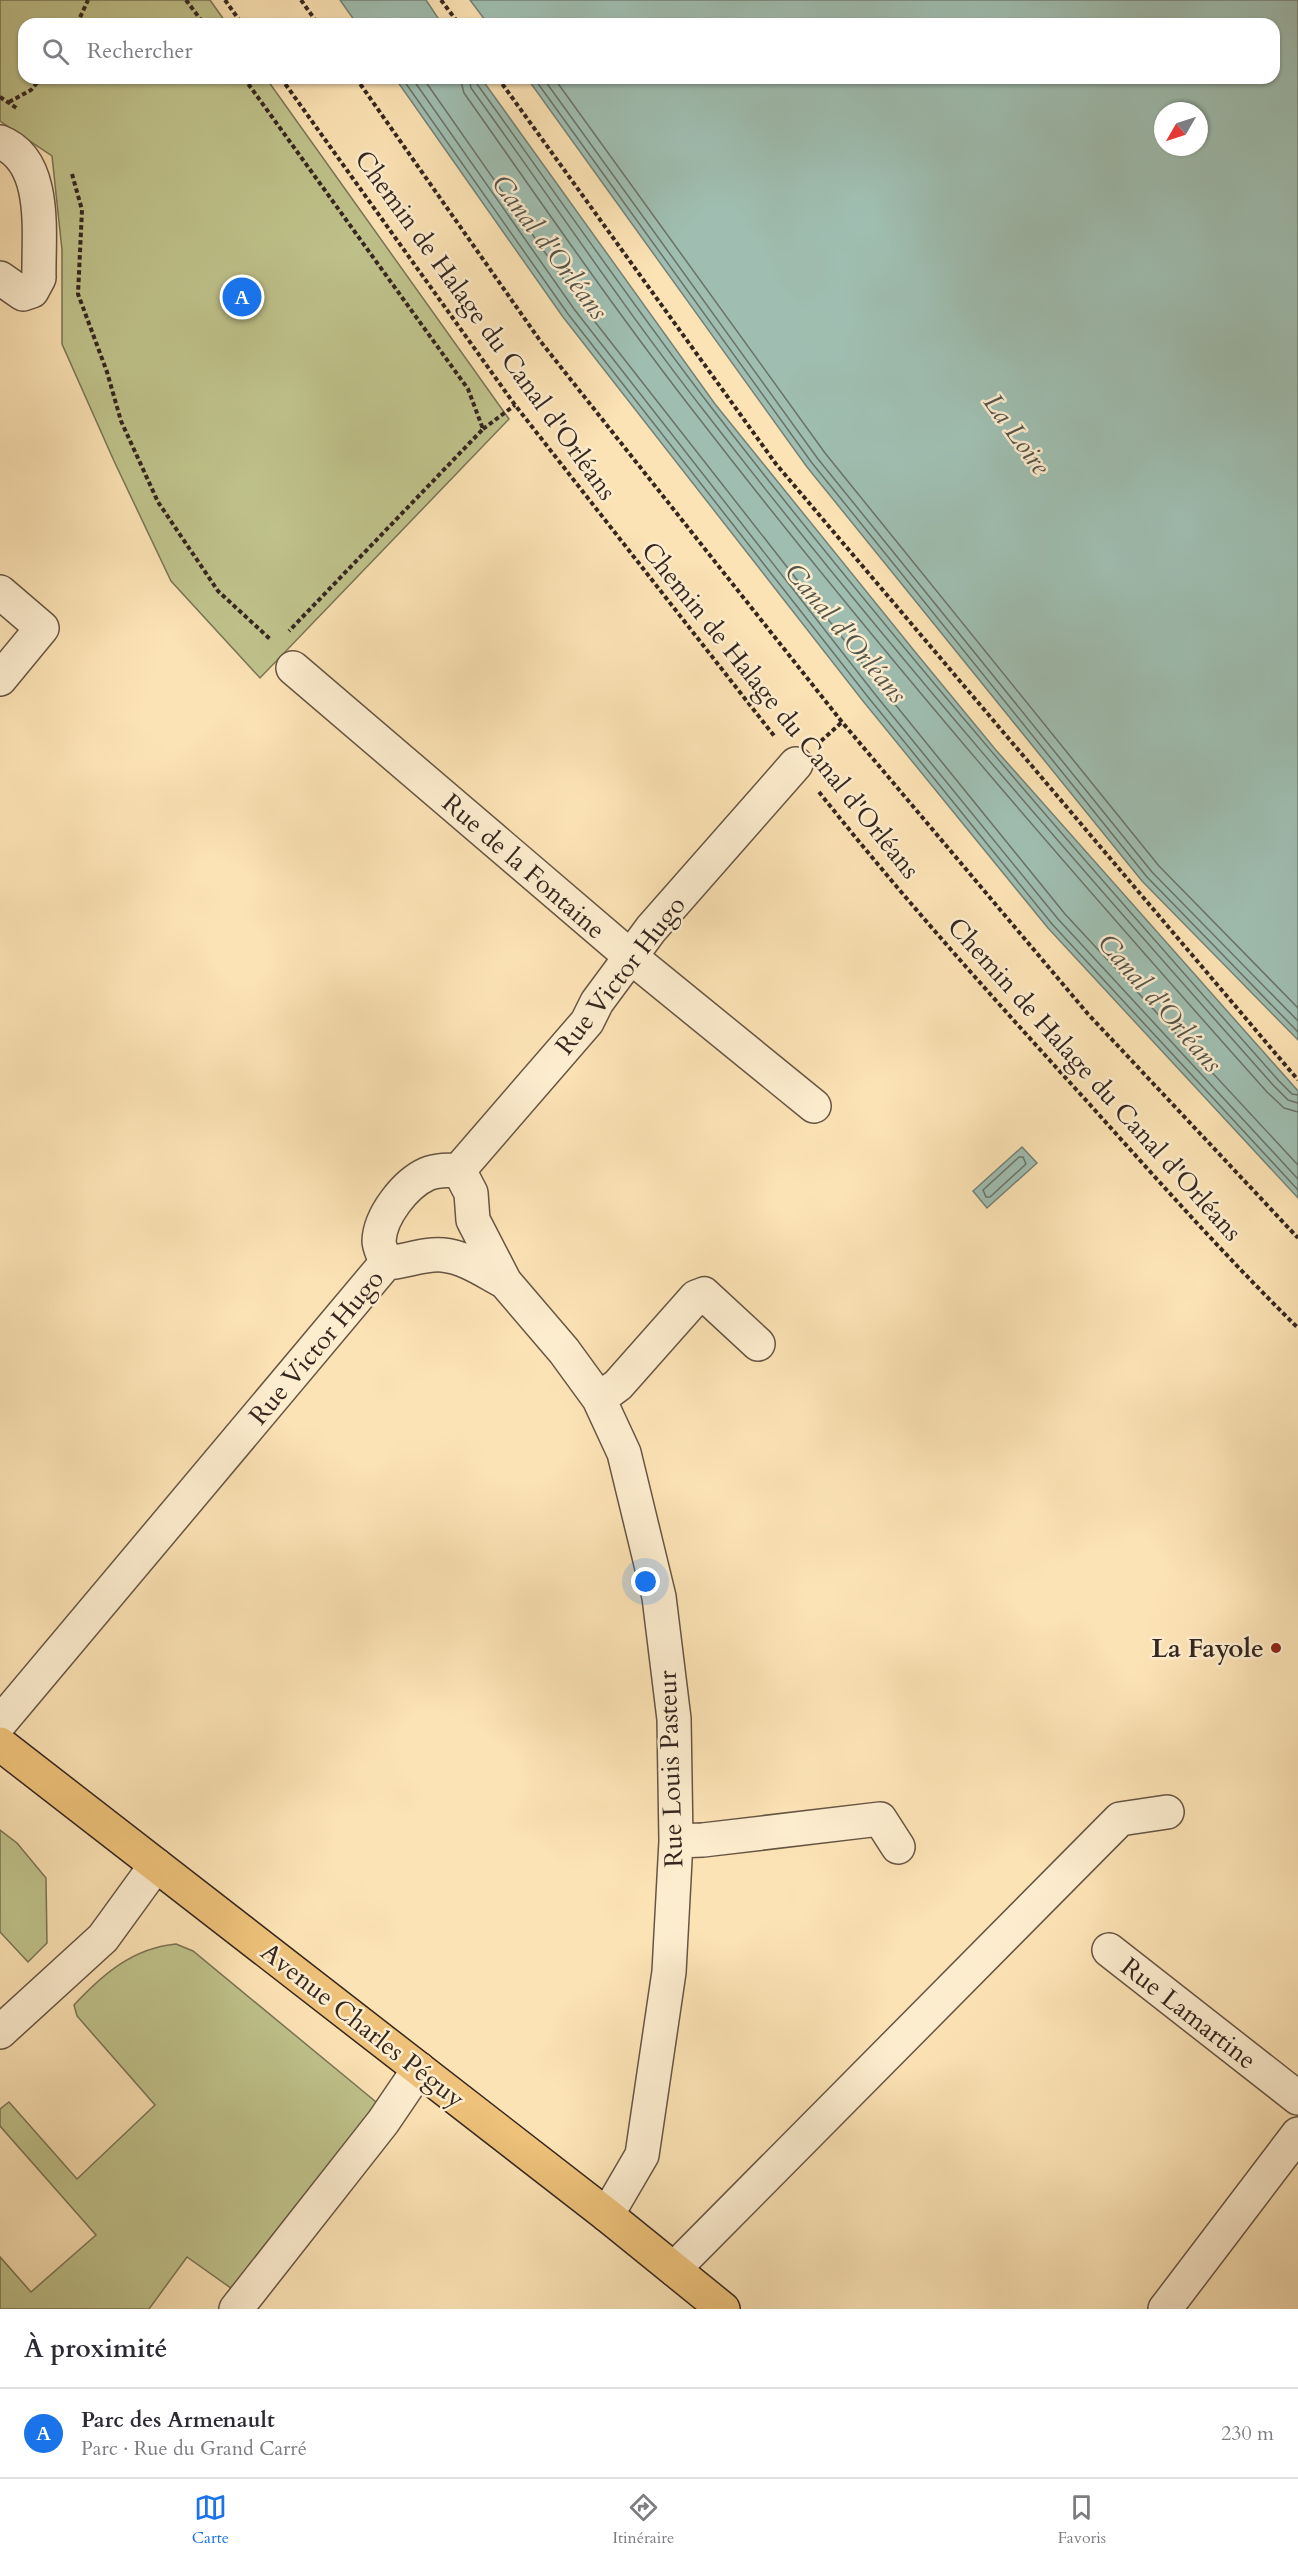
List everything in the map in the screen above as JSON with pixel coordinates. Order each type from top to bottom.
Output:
[{"type":"main road","name":"Avenue Charles Péguy","points":[[0,1744],[608,2215],[723,2309]]},
{"type":"street","points":[[0,142],[8,145],[28,167],[38,191],[39,278],[32,291],[23,294],[0,278]]},
{"type":"street","points":[[0,592],[42,628],[0,679]]},
{"type":"street","name":"Rue de la Fontaine","points":[[285,656],[631,957],[814,1106]]},
{"type":"street","name":"Rue Victor Hugo","points":[[0,1723],[386,1263],[379,1242],[387,1215],[399,1199],[412,1185],[426,1175],[459,1170],[587,1022],[597,1002],[651,929],[796,764]]},
{"type":"street","name":"Rue Louis Pasteur","points":[[459,1170],[471,1192],[473,1220],[505,1282],[564,1351],[599,1399],[624,1453],[659,1598],[674,1719],[676,1841],[669,1972],[642,2155],[608,2215]]},
{"type":"street","name":"Rue Louis Pasteur","points":[[386,1263],[443,1255],[467,1262],[505,1282]]},
{"type":"street","points":[[599,1399],[618,1385],[696,1297],[704,1294],[758,1344]]},
{"type":"street","points":[[674,2269],[1120,1819],[1167,1812]]},
{"type":"street","points":[[676,1841],[703,1840],[880,1819],[898,1847]]},
{"type":"street","points":[[0,2032],[103,1938],[156,1864]]},
{"type":"street","name":"Rue Lamartine","points":[[1109,1950],[1298,2098]]},
{"type":"street","points":[[236,2309],[383,2122],[419,2069]]},
{"type":"street","points":[[1166,2309],[1298,2134]]},
{"type":"path","points":[[80,18],[88,0]]},
{"type":"path","points":[[186,0],[200,18]]},
{"type":"path","points":[[225,0],[238,18]]},
{"type":"path","points":[[301,0],[314,18]]},
{"type":"path","points":[[441,0],[454,18]]},
{"type":"path","points":[[0,105],[11,102],[31,90],[36,84]]},
{"type":"path","points":[[248,84],[468,389],[483,429]]},
{"type":"path","name":"Chemin de Halage du Canal d'Orléans","points":[[284,84],[515,405],[850,832],[1039,1048],[1241,1272],[1298,1328]]},
{"type":"path","name":"Chemin de Halage du Canal d'Orléans","points":[[360,84],[541,342],[842,722],[1088,1014],[1298,1238]]},
{"type":"path","points":[[502,84],[776,464],[1298,1080]]},
{"type":"path","points":[[0,97],[11,102],[19,110]]},
{"type":"path","points":[[70,170],[82,210],[78,294],[107,372],[121,421],[158,502],[218,591],[285,656],[483,429],[515,405]]},
{"type":"green space","points":[[0,0],[210,0],[223,18],[18,18],[18,84],[270,84],[509,419],[260,678],[171,581],[114,461],[62,344],[62,250],[52,156],[0,121]]},
{"type":"green space","points":[[0,1830],[17,1843],[46,1878],[47,1943],[28,1962],[0,1932]]},
{"type":"green space","points":[[176,1944],[193,1951],[381,2106],[235,2291],[187,2257],[149,2309],[0,2309],[0,2257],[31,2292],[96,2235],[0,2126],[0,2109],[9,2102],[77,2179],[155,2105],[77,2016],[74,2005],[120,1964],[160,1946]]},
{"type":"water","points":[[340,0],[426,0],[438,18],[353,18]]},
{"type":"water","name":"La Loire","points":[[470,0],[1298,0],[1298,1040],[1142,881],[807,467],[531,84],[1280,84],[1280,18],[484,18]]},
{"type":"water","name":"Canal d'Orléans","points":[[399,84],[485,84],[715,404],[995,749],[1298,1091],[1298,1198],[1048,928],[863,701],[563,317]]},
{"type":"water","points":[[1022,1147],[1037,1163],[987,1208],[973,1191]]},
{"type":"place","name":"Parc des Armenault","points":[[242,297]]},
{"type":"place","name":"La Fayole","points":[[1276,1648]]}]
